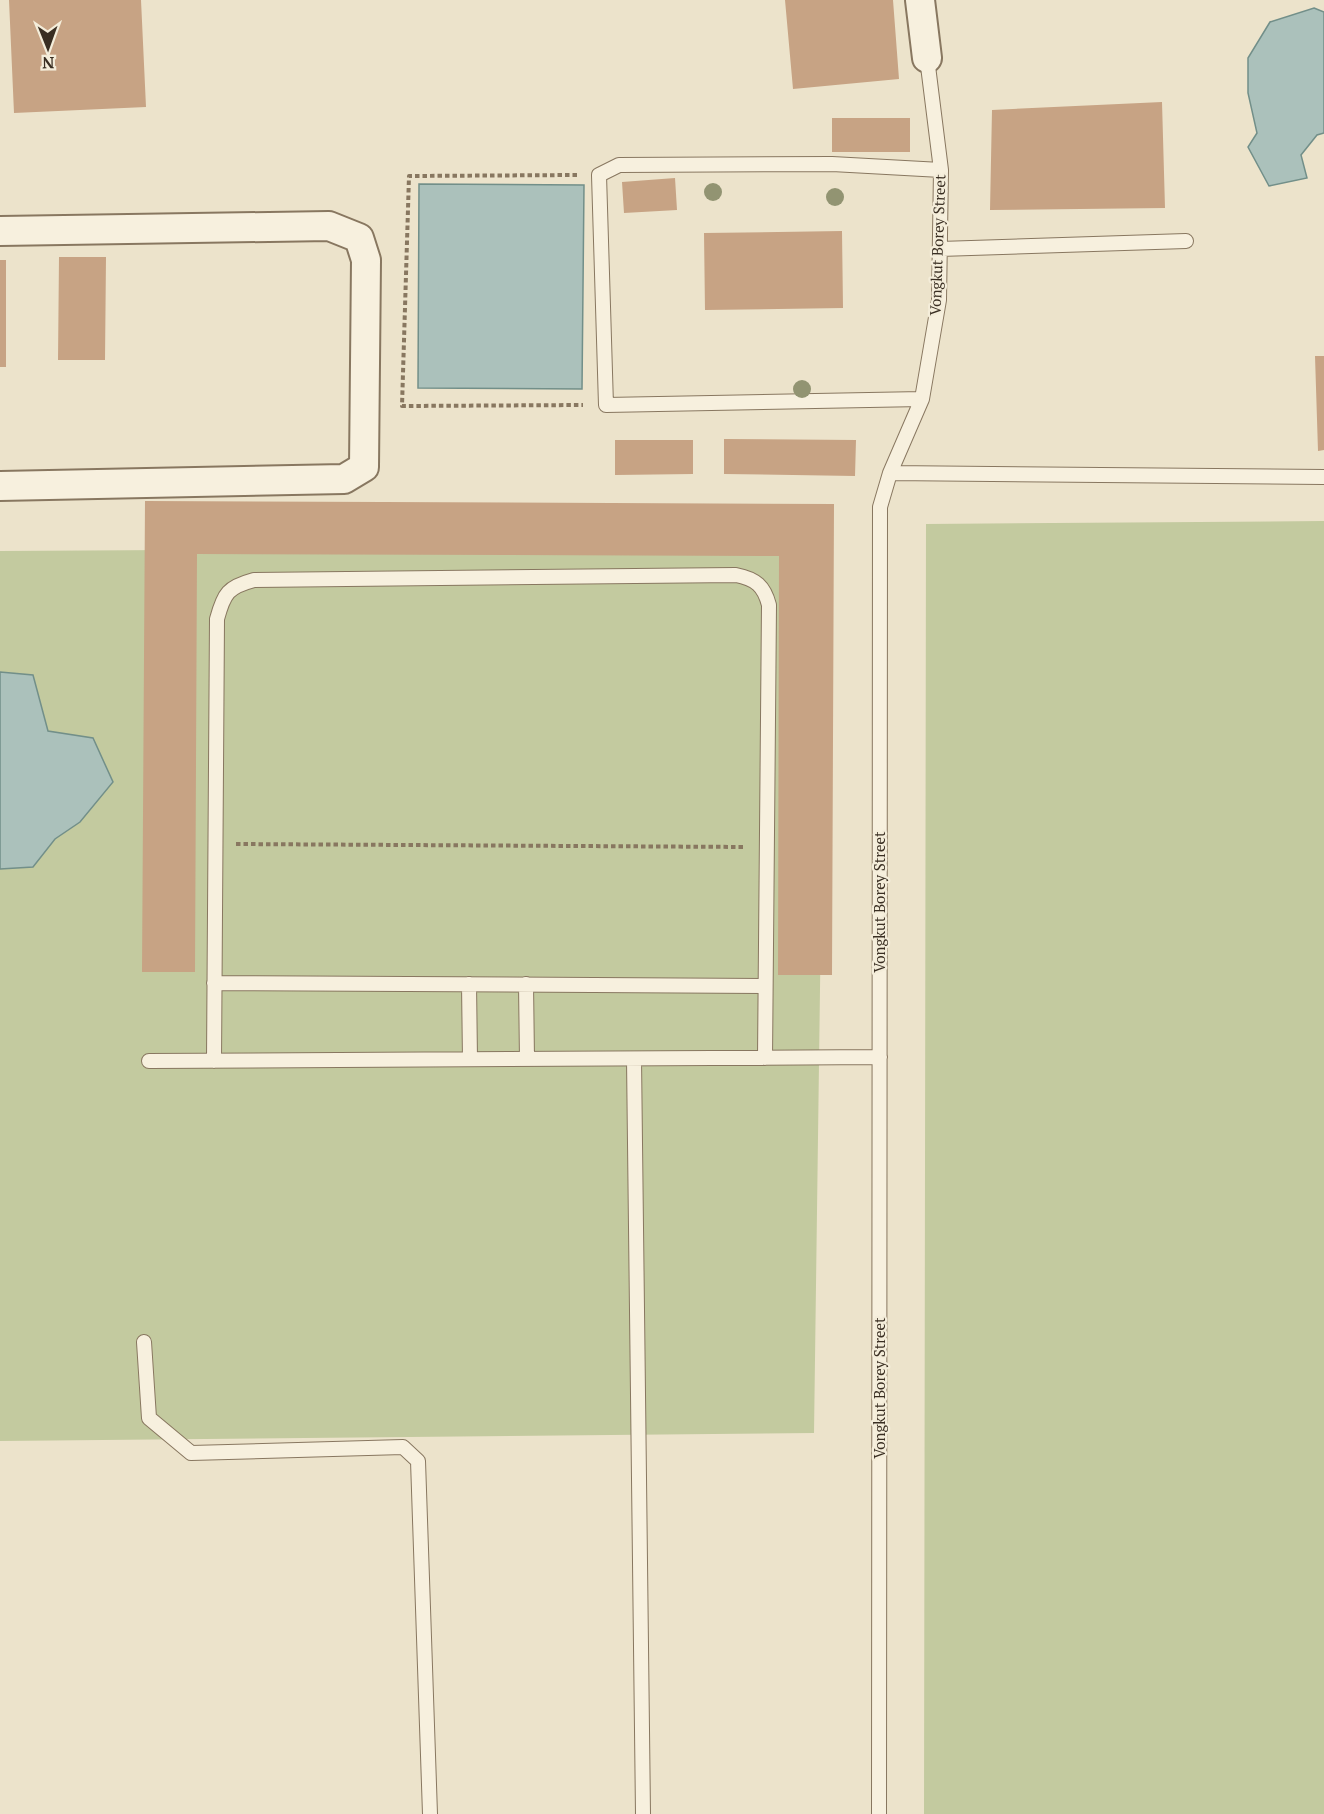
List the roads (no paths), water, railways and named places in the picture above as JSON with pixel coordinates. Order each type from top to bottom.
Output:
[{"type":"street","name":"Vongkut Borey Street","points":[[920,0],[927,58]]},
{"type":"street","points":[[0,231],[329,226],[359,238],[366,260],[364,467],[344,479],[0,486]]},
{"type":"lane","name":"Vongkut Borey Street","points":[[879,1814],[880,507],[890,473],[922,399],[939,300],[941,170],[927,58]]},
{"type":"lane","points":[[922,399],[606,405],[599,175],[619,165],[832,164],[941,170]]},
{"type":"lane","points":[[940,249],[1186,241]]},
{"type":"lane","points":[[890,473],[1324,477]]},
{"type":"lane","points":[[214,1061],[217,619],[222,598],[235,585],[254,580],[736,575],[753,579],[765,591],[769,605],[765,1058]]},
{"type":"lane","points":[[214,983],[765,986]]},
{"type":"lane","points":[[468,984],[470,1059]]},
{"type":"lane","points":[[526,984],[526,1059]]},
{"type":"lane","points":[[149,1061],[880,1058]]},
{"type":"lane","points":[[634,1059],[643,1814]]},
{"type":"lane","points":[[144,1342],[149,1418],[191,1453],[403,1447],[418,1461],[429,1814]]},
{"type":"water","points":[[1314,8],[1324,12],[1324,133],[1317,135],[1301,155],[1307,178],[1269,186],[1248,147],[1257,133],[1248,93],[1248,58],[1270,22]]},
{"type":"water","points":[[419,184],[584,185],[582,389],[418,388]]},
{"type":"water","points":[[0,672],[33,675],[48,731],[93,738],[113,782],[80,822],[55,839],[33,867],[0,869]]}]
